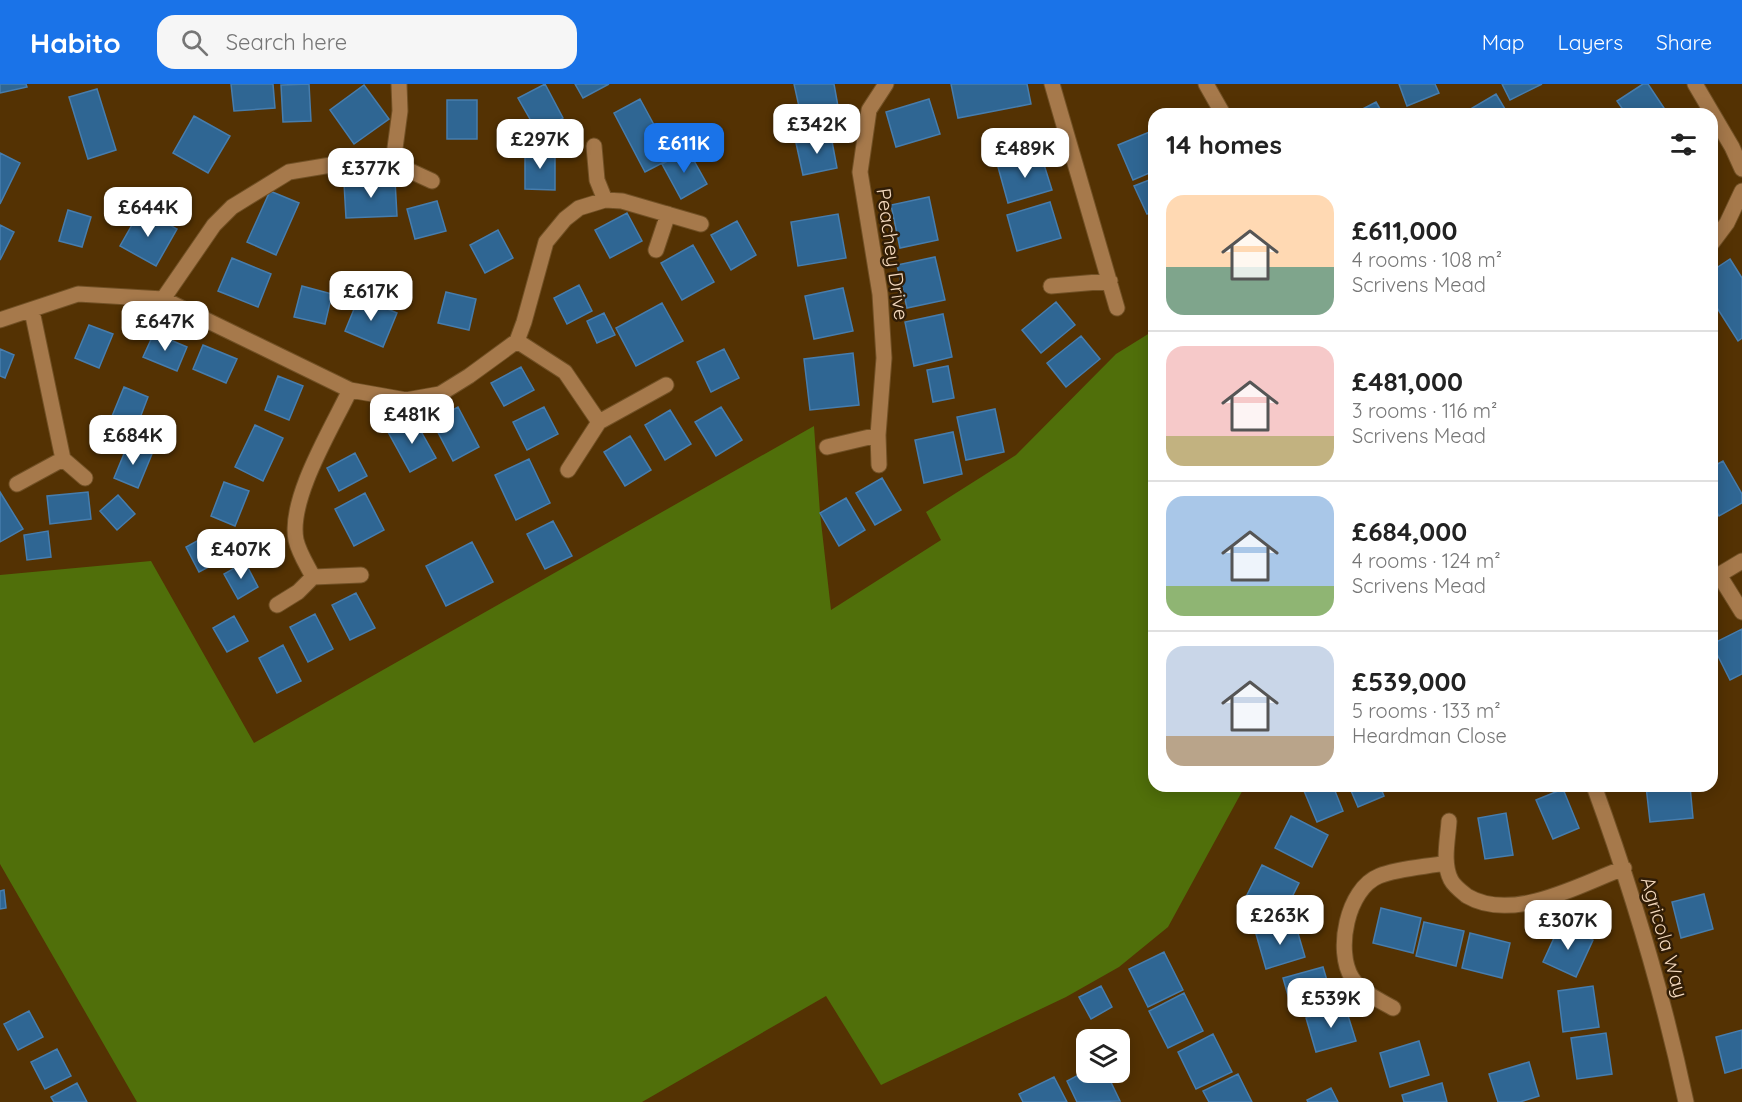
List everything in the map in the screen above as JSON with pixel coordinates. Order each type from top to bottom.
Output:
[{"type":"street","points":[[393,163],[400,111],[399,84]]},
{"type":"street","name":"Peachey Drive","points":[[879,465],[878,435],[885,358],[880,294],[860,172],[869,110],[886,84]]},
{"type":"street","points":[[1052,84],[1117,308]]},
{"type":"street","points":[[1695,84],[1709,108]]},
{"type":"street","points":[[1212,86],[1221,108]]},
{"type":"street","points":[[1718,123],[1742,169]]},
{"type":"street","points":[[594,146],[597,180],[605,200]]},
{"type":"street","points":[[163,298],[214,225],[226,213],[289,172],[337,164],[393,163],[432,181]]},
{"type":"street","points":[[1718,235],[1727,224],[1742,191]]},
{"type":"street","points":[[0,320],[78,294],[163,298],[350,390],[406,400],[440,394],[469,376],[517,340],[525,322],[536,270],[546,242],[565,219],[579,208],[605,200],[622,201],[701,224]]},
{"type":"street","points":[[656,250],[668,214]]},
{"type":"street","points":[[1051,286],[1110,281]]},
{"type":"street","points":[[32,311],[63,459],[85,478]]},
{"type":"street","points":[[517,340],[565,372],[599,422]]},
{"type":"street","points":[[568,470],[599,422],[666,385]]},
{"type":"street","points":[[313,577],[296,540],[296,511],[301,495],[350,390]]},
{"type":"street","points":[[827,447],[878,435]]},
{"type":"street","points":[[17,484],[63,459]]},
{"type":"street","points":[[1718,575],[1742,561]]},
{"type":"street","points":[[277,605],[298,592],[313,577],[361,575]]},
{"type":"street","points":[[1718,581],[1742,612]]},
{"type":"street","name":"Agricola Way","points":[[1596,792],[1624,868],[1656,974],[1686,1102]]},
{"type":"street","points":[[1449,821],[1446,863],[1451,881],[1463,893],[1478,902],[1495,906],[1515,906],[1535,902],[1624,868]]},
{"type":"street","points":[[1393,1008],[1369,994],[1352,978],[1344,952],[1344,928],[1355,900],[1377,877],[1446,863]]},
{"type":"green space","points":[[1148,334],[1148,792],[1242,792],[1168,927],[1119,967],[1066,997],[881,1085],[826,996],[642,1102],[137,1102],[0,864],[0,575],[151,561],[254,743],[814,426],[820,513],[831,610],[941,540],[926,512],[1016,455],[1116,354]]},
{"type":"building","points":[[0,84],[26,84],[27,87],[0,93]]},
{"type":"building","points":[[231,84],[273,84],[275,108],[234,111]]},
{"type":"building","points":[[309,84],[311,121],[283,122],[281,85]]},
{"type":"building","points":[[545,84],[563,118],[538,133],[518,98]]},
{"type":"building","points":[[575,84],[609,84],[583,98]]},
{"type":"building","points":[[794,84],[834,84],[839,112],[802,120]]},
{"type":"building","points":[[951,84],[1027,84],[1031,104],[958,118]]},
{"type":"building","points":[[1399,84],[1435,84],[1439,93],[1407,106]]},
{"type":"building","points":[[1502,84],[1542,84],[1510,100]]},
{"type":"building","points":[[1643,84],[1648,84],[1664,108],[1622,108],[1617,101]]},
{"type":"building","points":[[364,85],[389,119],[354,144],[330,110]]},
{"type":"building","points":[[97,89],[116,150],[88,159],[69,97]]},
{"type":"building","points":[[1496,94],[1504,108],[1472,108]]},
{"type":"building","points":[[640,99],[672,158],[645,172],[614,113]]},
{"type":"building","points":[[929,99],[940,134],[896,147],[886,112]]},
{"type":"building","points":[[447,100],[477,100],[477,139],[447,139]]},
{"type":"building","points":[[1376,102],[1380,108],[1364,108]]},
{"type":"building","points":[[194,116],[230,136],[208,173],[173,153]]},
{"type":"building","points":[[1148,132],[1148,174],[1133,180],[1118,145]]},
{"type":"building","points":[[831,136],[837,168],[803,175],[796,143]]},
{"type":"building","points":[[525,150],[555,150],[555,190],[525,189]]},
{"type":"building","points":[[688,150],[707,184],[681,199],[662,164]]},
{"type":"building","points":[[0,153],[20,163],[0,204]]},
{"type":"building","points":[[1041,155],[1052,190],[1008,203],[998,167]]},
{"type":"building","points":[[395,180],[397,216],[346,218],[344,183]]},
{"type":"building","points":[[1148,180],[1148,214],[1147,214],[1134,186]]},
{"type":"building","points":[[270,191],[299,203],[276,255],[247,242]]},
{"type":"building","points":[[929,197],[938,240],[900,248],[891,205]]},
{"type":"building","points":[[437,201],[446,231],[415,239],[407,209]]},
{"type":"building","points":[[1050,202],[1061,238],[1017,251],[1007,215]]},
{"type":"building","points":[[141,209],[177,229],[156,266],[120,246]]},
{"type":"building","points":[[68,210],[91,217],[82,247],[59,241]]},
{"type":"building","points":[[627,213],[642,241],[610,258],[595,230]]},
{"type":"building","points":[[838,214],[846,258],[798,266],[791,222]]},
{"type":"building","points":[[737,221],[756,255],[731,270],[711,235]]},
{"type":"building","points":[[0,225],[14,232],[0,260]]},
{"type":"building","points":[[498,230],[513,258],[485,273],[470,245]]},
{"type":"building","points":[[693,245],[714,282],[682,300],[661,263]]},
{"type":"building","points":[[935,257],[945,300],[907,308],[897,265]]},
{"type":"building","points":[[232,258],[271,274],[258,307],[218,291]]},
{"type":"building","points":[[1730,259],[1742,278],[1742,338],[1738,341],[1718,309],[1718,267]]},
{"type":"building","points":[[579,285],[592,311],[567,324],[554,298]]},
{"type":"building","points":[[302,286],[332,294],[325,324],[294,317]]},
{"type":"building","points":[[843,288],[853,331],[814,339],[805,296]]},
{"type":"building","points":[[446,292],[476,299],[469,330],[438,323]]},
{"type":"building","points":[[359,297],[397,313],[383,347],[345,331]]},
{"type":"building","points":[[1056,302],[1075,325],[1041,353],[1022,330]]},
{"type":"building","points":[[662,303],[683,341],[636,366],[616,328]]},
{"type":"building","points":[[604,313],[615,335],[597,343],[587,321]]},
{"type":"building","points":[[943,314],[952,357],[914,366],[905,322]]},
{"type":"building","points":[[89,325],[113,334],[99,368],[75,358]]},
{"type":"building","points":[[154,333],[187,347],[177,371],[143,357]]},
{"type":"building","points":[[1081,336],[1100,359],[1066,387],[1047,363]]},
{"type":"building","points":[[203,345],[237,359],[226,383],[193,369]]},
{"type":"building","points":[[0,349],[14,355],[5,378],[0,376]]},
{"type":"building","points":[[724,349],[739,378],[711,392],[697,362]]},
{"type":"building","points":[[853,353],[859,405],[810,410],[804,359]]},
{"type":"building","points":[[948,366],[954,398],[933,402],[927,370]]},
{"type":"building","points":[[521,367],[534,390],[504,406],[491,383]]},
{"type":"building","points":[[278,376],[303,386],[289,420],[265,410]]},
{"type":"building","points":[[124,387],[148,397],[135,431],[110,421]]},
{"type":"building","points":[[458,407],[479,447],[453,461],[432,421]]},
{"type":"building","points":[[544,407],[558,434],[527,450],[513,422]]},
{"type":"building","points":[[721,407],[742,440],[716,456],[695,422]]},
{"type":"building","points":[[995,409],[1004,452],[966,460],[957,417]]},
{"type":"building","points":[[670,410],[691,444],[665,460],[645,425]]},
{"type":"building","points":[[414,419],[436,458],[410,472],[388,432]]},
{"type":"building","points":[[255,425],[283,438],[263,481],[235,467]]},
{"type":"building","points":[[953,432],[962,474],[924,483],[915,440]]},
{"type":"building","points":[[630,436],[651,470],[625,486],[604,452]]},
{"type":"building","points":[[128,444],[152,454],[138,488],[114,478]]},
{"type":"building","points":[[355,453],[367,476],[339,491],[327,468]]},
{"type":"building","points":[[529,459],[550,503],[516,520],[495,475]]},
{"type":"building","points":[[1723,461],[1742,494],[1742,503],[1719,516],[1718,514],[1718,464]]},
{"type":"building","points":[[882,478],[901,510],[875,525],[856,493]]},
{"type":"building","points":[[224,482],[249,491],[235,526],[211,516]]},
{"type":"building","points":[[0,492],[23,529],[0,542]]},
{"type":"building","points":[[88,492],[91,519],[50,524],[47,496]]},
{"type":"building","points":[[365,493],[384,530],[354,546],[335,509]]},
{"type":"building","points":[[118,495],[135,514],[117,530],[100,511]]},
{"type":"building","points":[[846,498],[865,530],[839,546],[820,513]]},
{"type":"building","points":[[553,521],[572,556],[545,569],[527,534]]},
{"type":"building","points":[[48,531],[51,557],[27,560],[24,535]]},
{"type":"building","points":[[206,536],[220,561],[199,572],[186,547]]},
{"type":"building","points":[[472,542],[493,582],[446,606],[426,566]]},
{"type":"building","points":[[245,562],[258,587],[238,599],[224,574]]},
{"type":"building","points":[[356,593],[375,628],[350,640],[332,605]]},
{"type":"building","points":[[315,614],[333,649],[308,662],[290,627]]},
{"type":"building","points":[[234,616],[248,641],[227,652],[213,628]]},
{"type":"building","points":[[1742,629],[1742,674],[1730,680],[1718,656],[1718,641]]},
{"type":"building","points":[[283,645],[301,681],[277,693],[259,658]]},
{"type":"building","points":[[1304,792],[1335,792],[1343,811],[1317,822]]},
{"type":"building","points":[[1352,792],[1382,792],[1384,796],[1358,807]]},
{"type":"building","points":[[1556,792],[1564,792],[1579,828],[1553,839],[1536,800]]},
{"type":"building","points":[[1647,792],[1691,792],[1693,818],[1650,822]]},
{"type":"building","points":[[1506,813],[1513,855],[1485,859],[1478,818]]},
{"type":"building","points":[[1291,816],[1328,835],[1312,867],[1275,848]]},
{"type":"building","points":[[1262,865],[1299,883],[1283,915],[1246,897]]},
{"type":"building","points":[[4,890],[6,908],[0,909],[0,891]]},
{"type":"building","points":[[1704,894],[1713,929],[1681,938],[1672,902]]},
{"type":"building","points":[[1381,908],[1421,918],[1413,953],[1373,943]]},
{"type":"building","points":[[1424,922],[1464,931],[1456,966],[1416,956]]},
{"type":"building","points":[[1295,923],[1305,957],[1266,969],[1256,934]]},
{"type":"building","points":[[1560,925],[1593,940],[1576,977],[1543,962]]},
{"type":"building","points":[[1470,933],[1510,943],[1502,978],[1462,968]]},
{"type":"building","points":[[1164,952],[1183,990],[1148,1007],[1129,969]]},
{"type":"building","points":[[1323,967],[1333,1001],[1293,1013],[1283,978]]},
{"type":"building","points":[[1101,986],[1112,1007],[1091,1019],[1079,997]]},
{"type":"building","points":[[1593,986],[1599,1027],[1563,1032],[1558,991]]},
{"type":"building","points":[[1184,993],[1203,1031],[1168,1048],[1149,1011]]},
{"type":"building","points":[[1345,1006],[1356,1041],[1316,1052],[1306,1018]]},
{"type":"building","points":[[29,1011],[43,1037],[18,1050],[4,1024]]},
{"type":"building","points":[[1742,1030],[1742,1068],[1725,1073],[1716,1037]]},
{"type":"building","points":[[1606,1033],[1612,1074],[1577,1079],[1571,1038]]},
{"type":"building","points":[[1213,1034],[1232,1072],[1196,1089],[1178,1052]]},
{"type":"building","points":[[1419,1041],[1429,1075],[1390,1087],[1380,1053]]},
{"type":"building","points":[[57,1049],[71,1076],[45,1089],[31,1062]]},
{"type":"building","points":[[1529,1062],[1539,1096],[1520,1102],[1498,1102],[1489,1074]]},
{"type":"building","points":[[1238,1074],[1252,1102],[1209,1102],[1203,1091]]},
{"type":"building","points":[[1076,1076],[1076,1083],[1111,1083],[1120,1101],[1077,1102],[1067,1081]]},
{"type":"building","points":[[1054,1077],[1067,1102],[1023,1102],[1019,1094]]},
{"type":"building","points":[[77,1083],[87,1102],[54,1102],[51,1097]]},
{"type":"building","points":[[1442,1083],[1447,1102],[1404,1102],[1402,1095]]},
{"type":"building","points":[[1331,1088],[1338,1102],[1308,1102],[1307,1100]]}]
